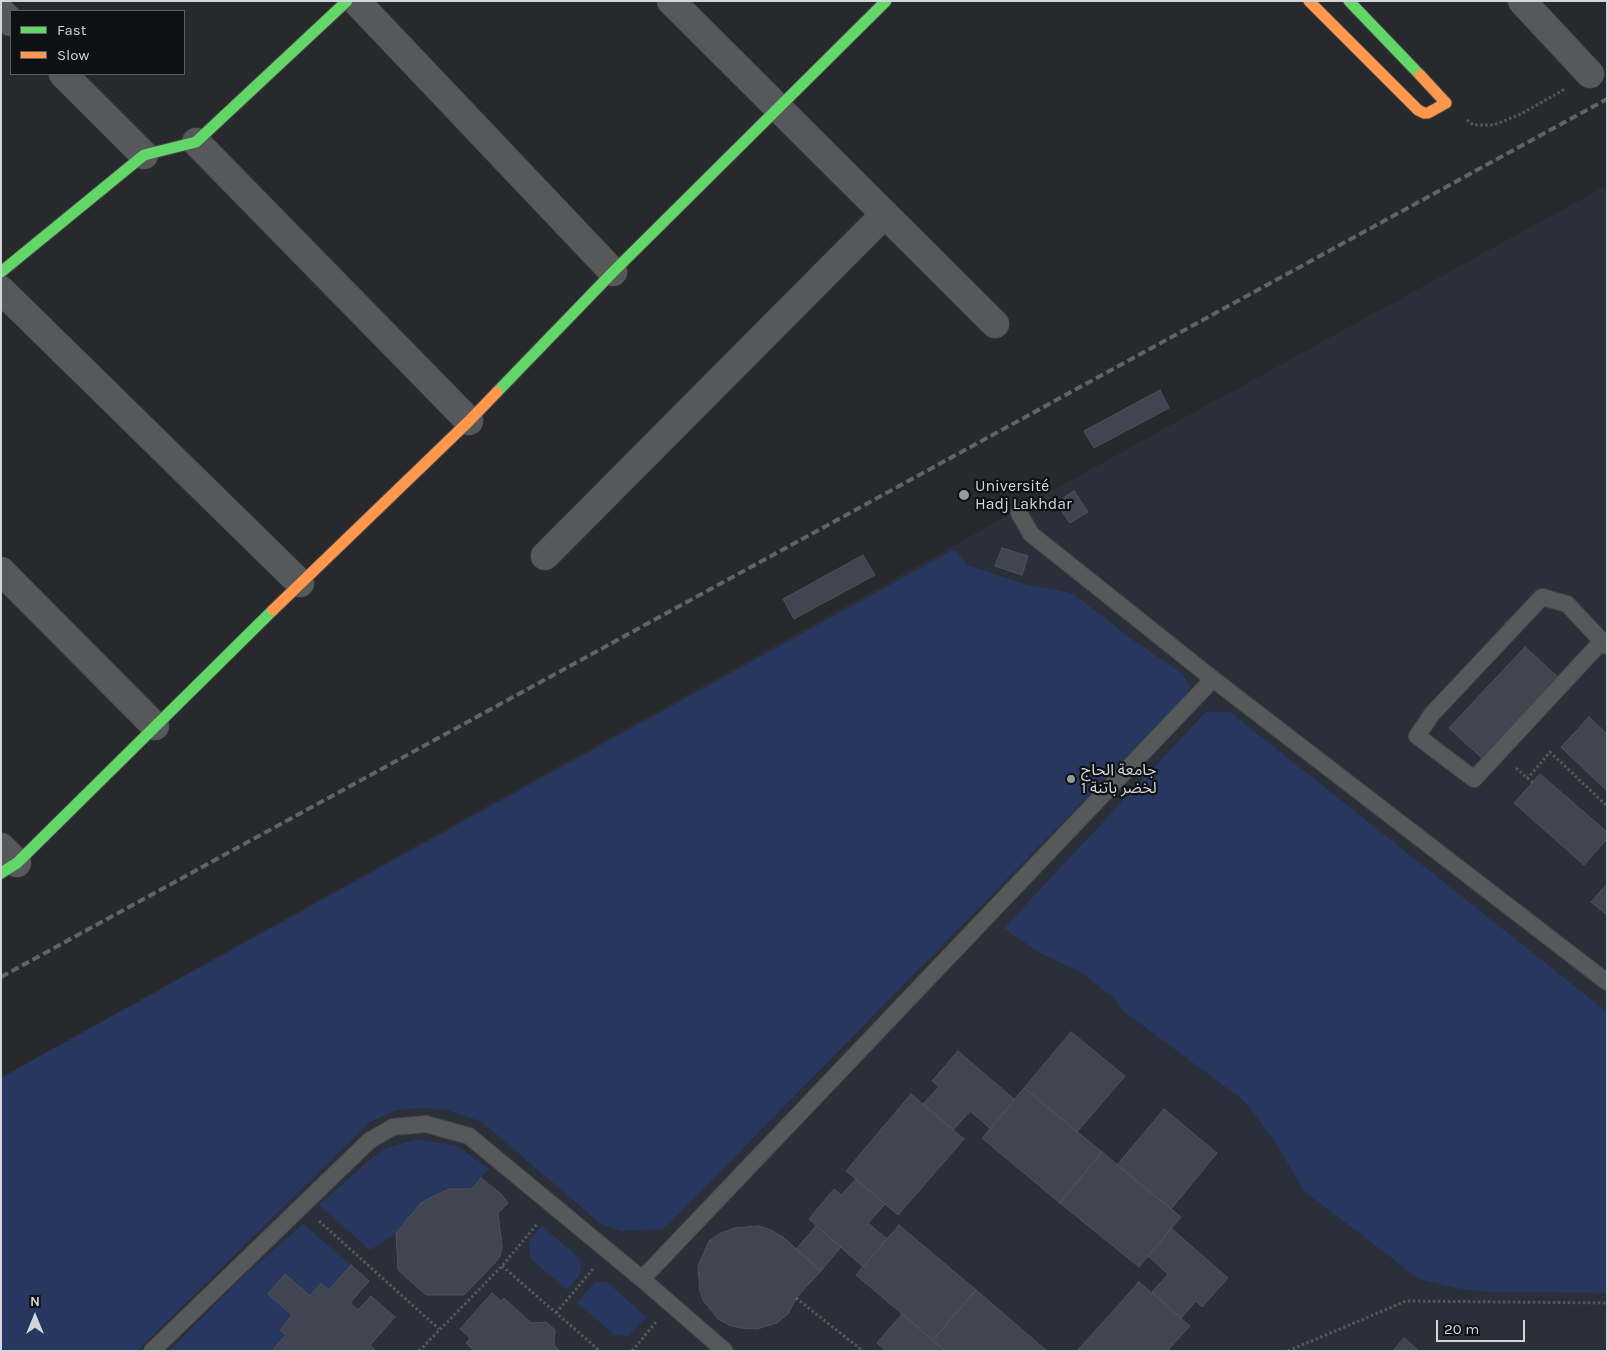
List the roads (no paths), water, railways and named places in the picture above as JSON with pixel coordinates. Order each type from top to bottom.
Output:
[{"type":"street","points":[[1,272],[144,154],[196,142],[347,1]]},
{"type":"street","points":[[356,1],[613,272]]},
{"type":"street","points":[[671,1],[996,324]]},
{"type":"street","points":[[6,861],[155,726],[300,583],[469,421],[613,272],[886,1]]},
{"type":"street","points":[[1309,1],[1418,110],[1428,114],[1446,103],[1349,1]]},
{"type":"street","points":[[1522,1],[1590,74]]},
{"type":"street","points":[[1,12],[10,21]]},
{"type":"street","points":[[64,75],[144,154]]},
{"type":"street","points":[[196,142],[469,421]]},
{"type":"street","points":[[545,556],[885,214]]},
{"type":"street","points":[[1,290],[300,583]]},
{"type":"street","points":[[1,571],[155,726]]},
{"type":"lane","points":[[1019,513],[1031,534],[1213,679],[1607,982]]},
{"type":"lane","points":[[1542,596],[1567,604],[1604,644],[1474,779],[1417,736],[1432,714],[1542,596]]},
{"type":"lane","points":[[642,1279],[1213,679]]},
{"type":"lane","points":[[152,1351],[369,1141],[393,1127],[426,1124],[469,1136],[642,1279],[725,1351]]},
{"type":"railway","points":[[1,977],[1607,99]]},
{"type":"place","name":"Université Hadj Lakhdar","points":[[964,495]]},
{"type":"place","name":"جامعة الحاج لخضر باتنة 1","points":[[1071,779]]}]
